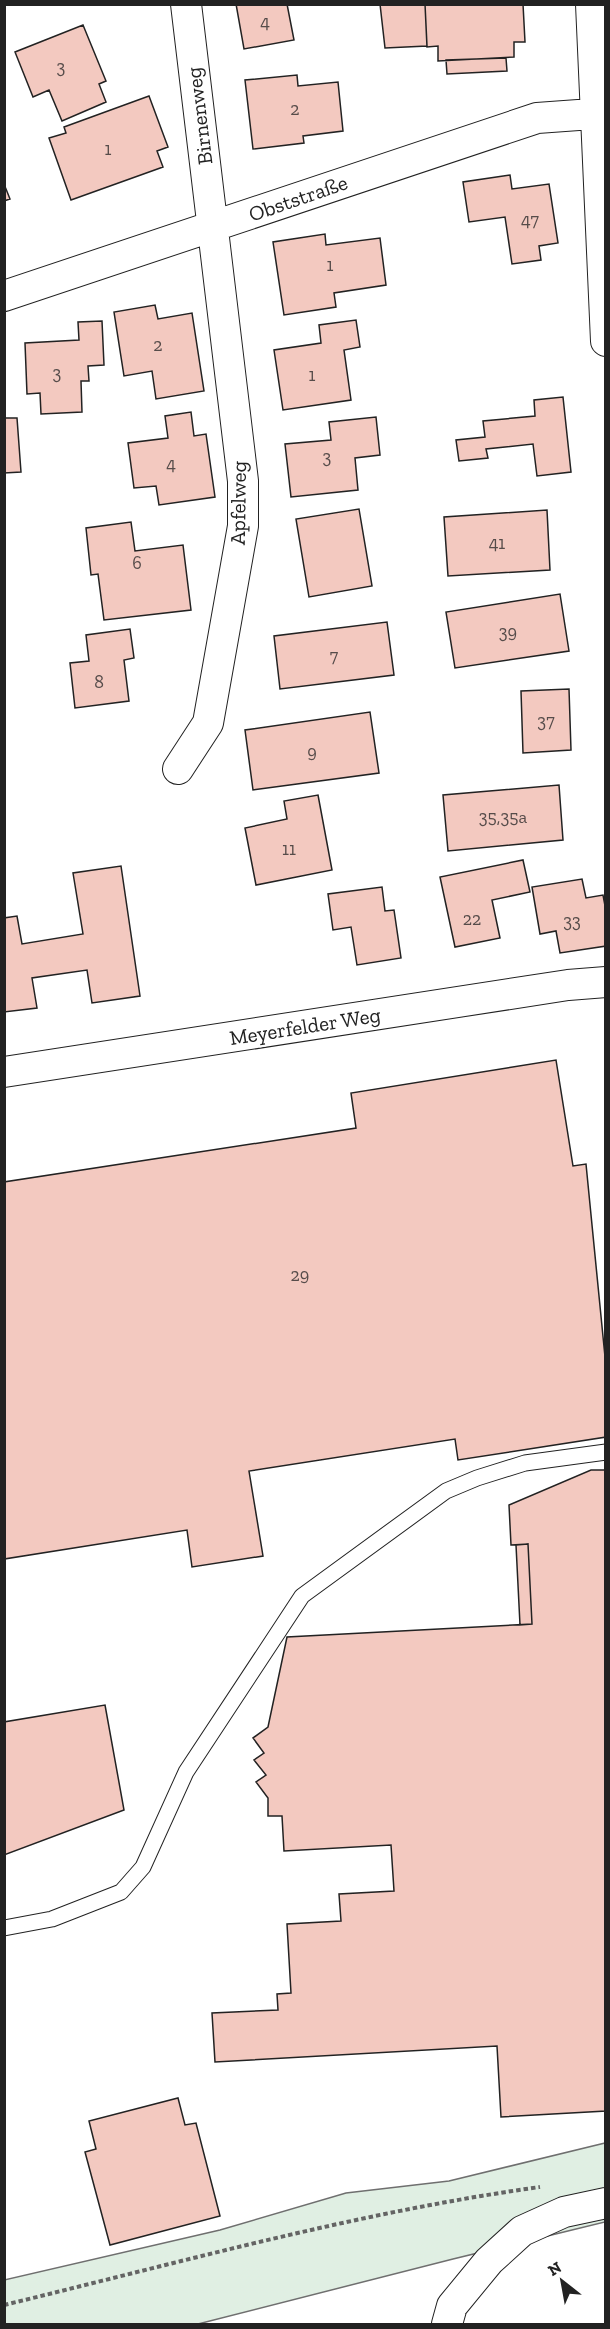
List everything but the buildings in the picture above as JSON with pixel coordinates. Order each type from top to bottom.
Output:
[{"type":"street","name":"Birnenweg","points":[[186,4],[213,227]]},
{"type":"street","points":[[591,4],[600,113],[606,341]]},
{"type":"street","name":"Obststraße","points":[[4,296],[537,118],[600,113]]},
{"type":"street","name":"Apfelweg","points":[[178,769],[208,723],[243,526],[243,481],[213,227]]},
{"type":"street","name":"Meyerfelder Weg","points":[[4,1072],[568,985],[606,982]]},
{"type":"street","points":[[447,2325],[452,2306],[489,2261],[522,2231],[564,2212],[606,2203]]},
{"type":"lane","points":[[4,1928],[52,1918],[121,1892],[143,1867],[186,1772],[302,1596],[446,1491],[477,1478],[525,1463],[606,1452]]},
{"type":"path","points":[[4,2305],[315,2230],[462,2198],[542,2186]]},
{"type":"green space","points":[[605,2143],[605,2222],[198,2324],[5,2324],[4,2280],[220,2230],[346,2193],[449,2181]]}]
